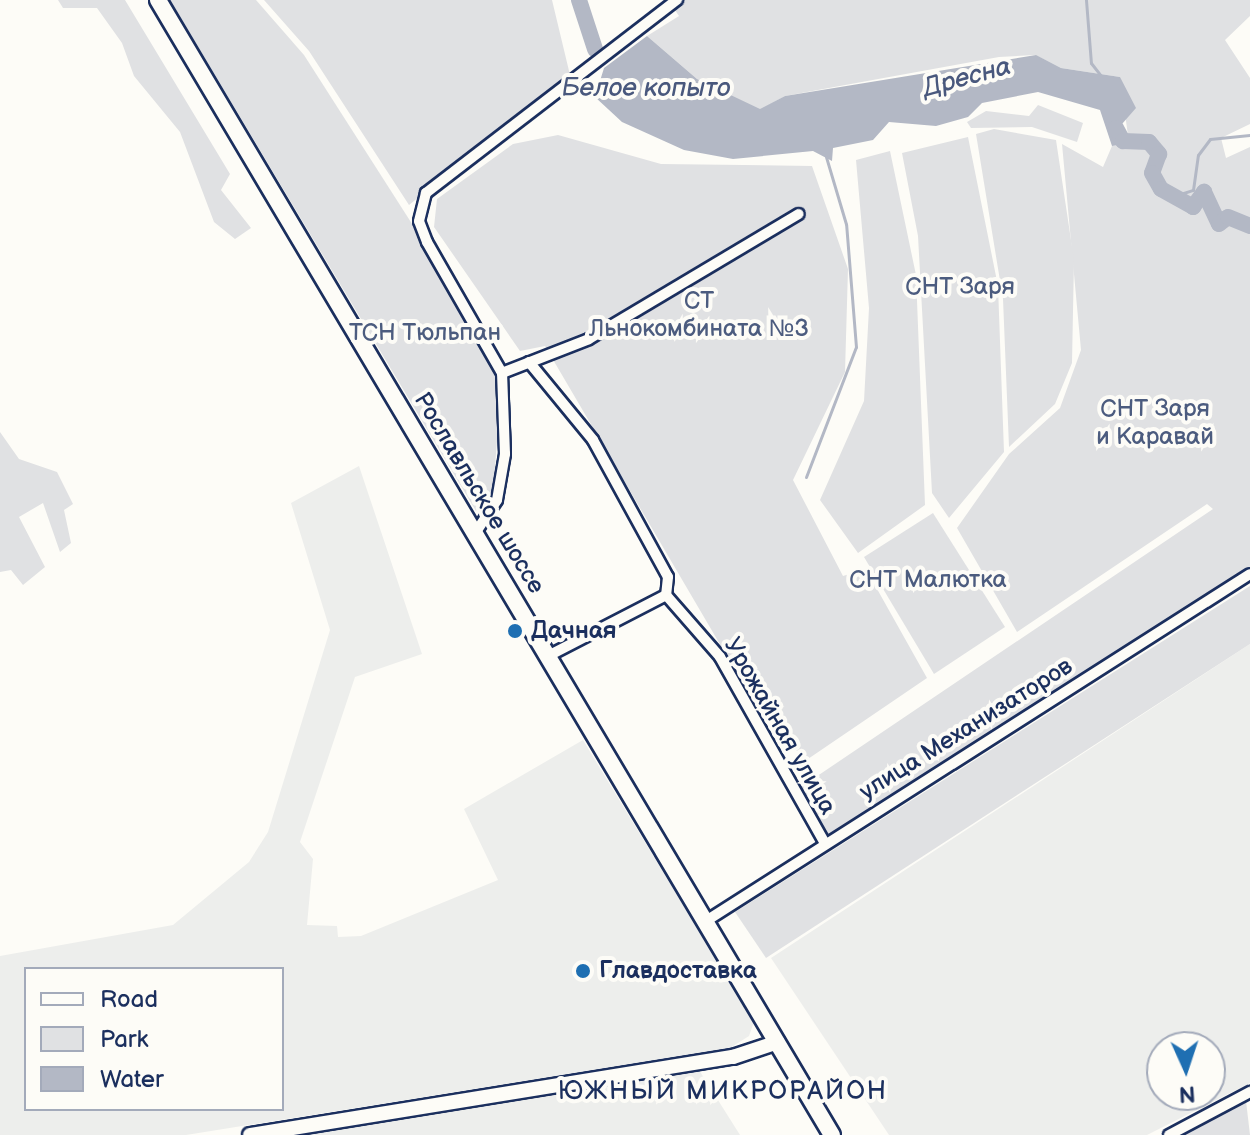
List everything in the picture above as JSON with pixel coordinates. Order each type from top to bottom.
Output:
[{"type":"main road","name":"Рославльское шоссе","points":[[158,0],[832,1135]]},
{"type":"street","points":[[474,535],[497,500],[505,454],[502,373],[427,242],[419,221],[426,193],[677,0]]},
{"type":"street","points":[[502,373],[589,339],[799,214]]},
{"type":"street","name":"Урожайная улица","points":[[529,362],[593,440],[668,577],[666,595],[720,657],[825,843]]},
{"type":"street","name":"улица Механизаторов","points":[[706,921],[1250,574]]},
{"type":"street","points":[[548,656],[666,595]]},
{"type":"street","points":[[250,1135],[733,1057],[778,1042]]},
{"type":"street","points":[[1169,1135],[1250,1092]]},
{"type":"shaded area","points":[[359,466],[422,654],[355,677],[300,842],[313,859],[307,925],[337,926],[338,937],[361,936],[498,880],[464,809],[583,740],[754,1022],[749,1036],[730,1048],[186,1135],[0,1135],[0,956],[173,925],[249,862],[268,832],[330,630],[291,503]]},
{"type":"shaded area","points":[[1250,644],[1250,1083],[1226,1095],[1226,1031],[1146,1031],[1146,1111],[1195,1111],[1147,1135],[889,1135],[771,958]]},
{"type":"shaded area","points":[[699,1070],[740,1135],[296,1135],[461,1106]]},
{"type":"green space","points":[[58,0],[125,0],[230,174],[221,190],[251,228],[235,239],[214,222],[180,132],[134,76],[122,43],[97,8],[63,8]]},
{"type":"green space","name":"ТСН Тюльпан","points":[[170,0],[256,0],[304,55],[478,327],[501,390],[493,492],[476,511]]},
{"type":"green space","points":[[264,0],[552,0],[570,75],[409,205],[309,51]]},
{"type":"green space","name":"СНТ Заря и Каравай","points":[[668,0],[1250,0],[1250,16],[1225,40],[1250,78],[1250,124],[1221,138],[1226,158],[1250,147],[1250,572],[830,842],[801,787],[1213,509],[1207,504],[1017,632],[957,528],[1009,454],[1060,408],[1081,350],[1062,144],[1103,167],[1112,146],[1129,143],[1120,77],[1061,68],[1035,55],[999,57],[785,96],[760,110],[697,79],[647,36],[679,16]]},
{"type":"green space","points":[[1038,105],[1083,123],[1077,142],[1032,127],[971,128],[967,122],[986,111],[1029,116]]},
{"type":"green space","name":"СНТ Заря","points":[[994,129],[1056,140],[1074,260],[1072,363],[1055,404],[1009,447],[1003,299],[976,134]]},
{"type":"green space","name":"СТ Льнокомбината №3","points":[[558,135],[661,164],[812,166],[848,269],[845,372],[793,480],[843,576],[856,572],[872,580],[927,678],[805,761],[745,687],[545,346],[520,351],[434,227],[437,199],[513,144]]},
{"type":"green space","name":"СНТ Заря","points":[[968,137],[998,286],[1004,452],[949,518],[932,493],[918,236],[902,153]]},
{"type":"green space","name":"СНТ Заря","points":[[890,151],[916,275],[925,505],[858,553],[820,500],[864,401],[869,308],[856,160]]},
{"type":"green space","points":[[0,432],[19,459],[57,472],[73,504],[64,510],[71,543],[60,552],[43,503],[19,517],[45,567],[23,585],[11,570],[0,572]]},
{"type":"green space","name":"СНТ Малютка","points":[[933,513],[1005,627],[934,674],[864,557]]},
{"type":"green space","points":[[1250,586],[1250,644],[766,958],[735,912]]},
{"type":"green space","points":[[1246,1101],[1250,1135],[1182,1135]]},
{"type":"water","name":"Белое копыто","points":[[647,36],[697,79],[760,109],[785,96],[1036,55],[1061,68],[1120,77],[1136,108],[1122,124],[1130,143],[1112,146],[1100,110],[1038,92],[982,103],[968,117],[936,126],[889,122],[873,140],[833,148],[832,161],[813,151],[733,159],[684,150],[622,122],[595,97],[604,68]]},
{"type":"waterway","name":"Дресна","points":[[579,0],[595,49]]},
{"type":"waterway","points":[[1086,0],[1091,63],[1101,76]]},
{"type":"waterway","name":"Дресна","points":[[1116,128],[1123,141],[1149,142],[1159,154],[1152,173],[1161,189],[1193,207],[1204,192],[1219,224],[1228,217],[1250,226]]},
{"type":"waterway","points":[[1174,196],[1193,190],[1198,155],[1210,139],[1250,135]]},
{"type":"waterway","points":[[806,477],[856,347],[846,224],[826,157]]},
{"type":"place","name":"Дачная","points":[[515,631]]},
{"type":"place","name":"Главдоставка","points":[[583,971]]},
{"type":"district","name":"ЮЖНЫЙ МИКРОРАЙОН","points":[[723,1092]]}]
